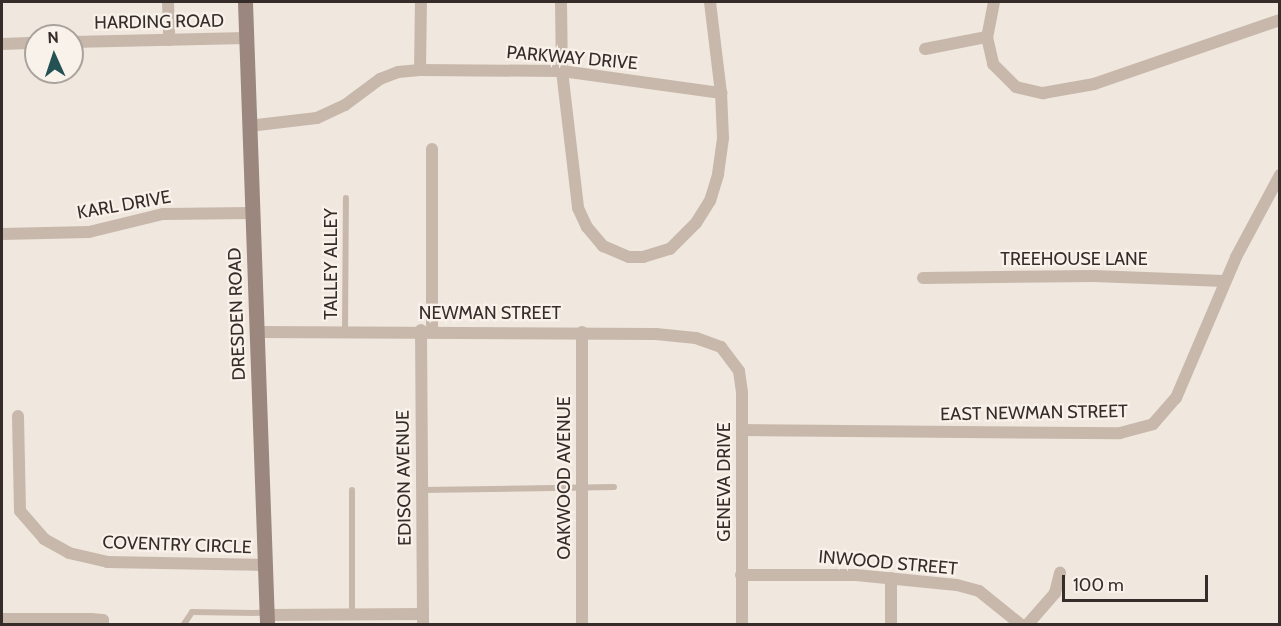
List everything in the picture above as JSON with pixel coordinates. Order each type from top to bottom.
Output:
[{"type":"street","points":[[168,2],[169,39]]},
{"type":"street","name":"DRESDEN ROAD","points":[[245,2],[266,617]]},
{"type":"street","points":[[420,70],[421,2]]},
{"type":"street","points":[[561,2],[562,71],[572,185],[581,219],[603,246],[629,257],[656,255],[669,249],[696,223],[710,201],[723,138],[721,93],[710,2]]},
{"type":"street","points":[[994,2],[987,37],[993,64],[1006,81],[1029,91],[1055,92],[1095,84],[1280,20]]},
{"type":"street","points":[[926,49],[987,37]]},
{"type":"street","name":"HARDING ROAD","points":[[84,42],[246,38]]},
{"type":"street","points":[[2,44],[24,43]]},
{"type":"street","name":"PARKWAY DRIVE","points":[[249,126],[317,118],[345,105],[380,80],[398,72],[420,70],[562,71],[721,93]]},
{"type":"street","name":"EDISON AVENUE","points":[[423,619],[426,330],[432,149]]},
{"type":"street","name":"EAST NEWMAN STREET","points":[[742,430],[1073,433],[1141,429],[1159,420],[1176,398],[1224,281],[1280,175]]},
{"type":"street","name":"KARL DRIVE","points":[[2,234],[89,232],[163,214],[252,213]]},
{"type":"street","name":"TREEHOUSE LANE","points":[[923,278],[1094,276],[1224,281]]},
{"type":"street","name":"NEWMAN STREET","points":[[257,332],[426,330],[582,332],[696,338],[721,347]]},
{"type":"street","name":"OAKWOOD AVENUE","points":[[582,332],[582,624]]},
{"type":"street","name":"GENEVA DRIVE","points":[[721,347],[739,371],[742,430],[741,624]]},
{"type":"street","name":"COVENTRY CIRCLE","points":[[18,416],[20,511],[44,539],[69,553],[107,562],[265,566]]},
{"type":"street","points":[[1028,624],[1055,593],[1060,573]]},
{"type":"street","name":"INWOOD STREET","points":[[741,575],[891,578],[973,589],[1020,624]]},
{"type":"street","points":[[891,578],[891,624]]},
{"type":"street","points":[[266,617],[352,615],[423,619]]},
{"type":"street","points":[[2,619],[103,622]]},
{"type":"lane","name":"TALLEY ALLEY","points":[[345,331],[346,198]]},
{"type":"lane","points":[[423,490],[614,487]]},
{"type":"lane","points":[[352,490],[352,615]]},
{"type":"lane","points":[[184,624],[192,612],[266,617]]}]
